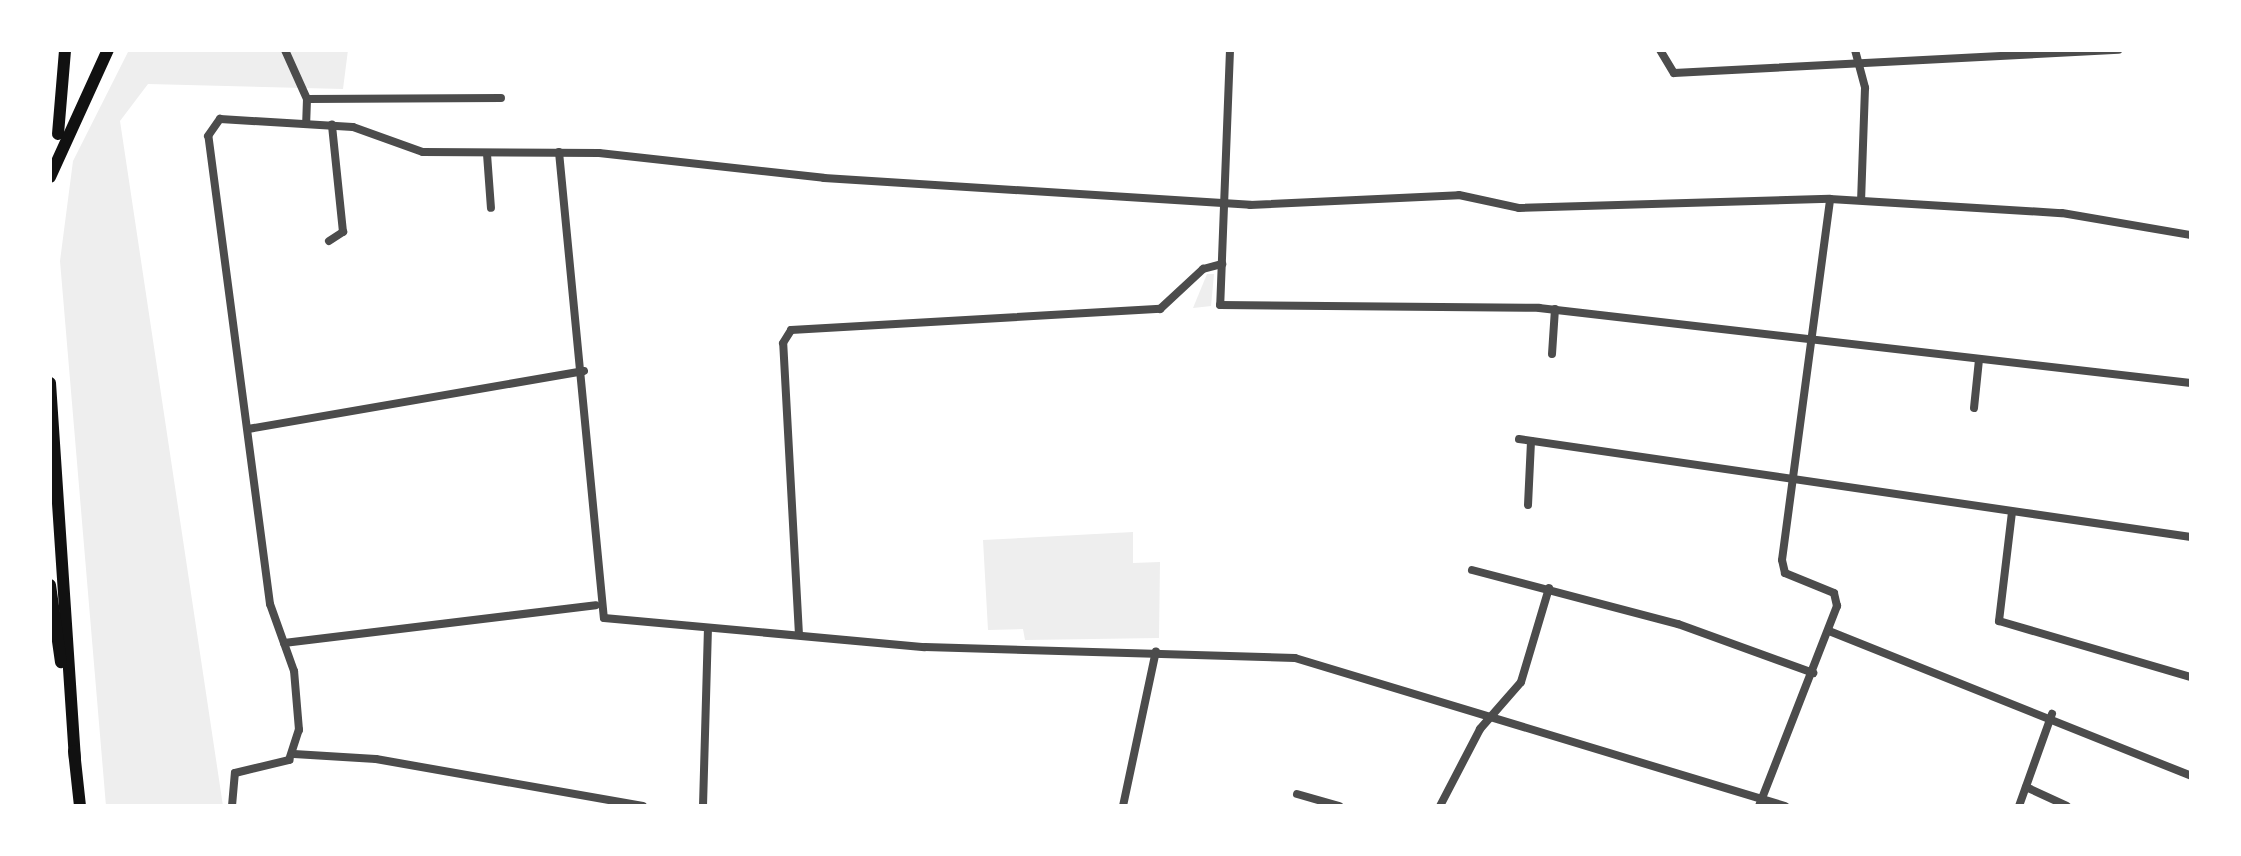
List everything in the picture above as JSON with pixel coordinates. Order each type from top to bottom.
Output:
[{"type":"main road","points":[[50,176],[65,50]]},
{"type":"main road","points":[[50,176],[108,50]]},
{"type":"main road","points":[[50,383],[80,806]]},
{"type":"main road","points":[[50,586],[75,758]]},
{"type":"street","points":[[285,50],[307,98],[306,124]]},
{"type":"street","points":[[1230,50],[1220,305],[1555,310],[2191,383]]},
{"type":"street","points":[[1660,50],[1674,74],[1861,68],[2118,50]]},
{"type":"street","points":[[1855,50],[1861,68],[1861,200]]},
{"type":"street","points":[[307,98],[501,98]]},
{"type":"street","points":[[294,754],[298,695],[270,604],[212,124],[332,125],[410,151],[558,152],[1227,202],[1394,204],[1459,195],[1519,208],[1861,200],[2062,212],[2191,235]]},
{"type":"street","points":[[329,241],[343,232],[332,125]]},
{"type":"street","points":[[558,152],[584,372],[596,605],[612,621],[708,631],[1295,658],[1761,802],[1786,806]]},
{"type":"street","points":[[487,154],[491,208]]},
{"type":"street","points":[[1761,802],[1829,631],[1834,594],[1783,566],[1830,199]]},
{"type":"street","points":[[799,635],[783,344],[791,330],[1160,309],[1203,270],[1222,264]]},
{"type":"street","points":[[1552,354],[1555,310]]},
{"type":"street","points":[[1974,408],[1979,360]]},
{"type":"street","points":[[248,429],[584,372]]},
{"type":"street","points":[[1519,439],[2191,537]]},
{"type":"street","points":[[1528,506],[1531,441]]},
{"type":"street","points":[[2012,512],[1999,622],[2191,676]]},
{"type":"street","points":[[1472,570],[1549,588],[1813,673]]},
{"type":"street","points":[[1440,806],[1489,716],[1522,682],[1549,588]]},
{"type":"street","points":[[284,643],[596,605]]},
{"type":"street","points":[[704,806],[708,631]]},
{"type":"street","points":[[1829,631],[2052,714],[2191,776]]},
{"type":"street","points":[[1123,806],[1156,651]]},
{"type":"street","points":[[2020,806],[2052,714]]},
{"type":"street","points":[[232,806],[240,768],[294,754],[376,759],[644,806]]},
{"type":"street","points":[[2026,787],[2067,806]]},
{"type":"street","points":[[1297,794],[1339,806]]},
{"type":"shaded area","points":[[129,50],[348,50],[343,89],[148,84],[120,121],[223,806],[106,806],[60,261],[73,161]]},
{"type":"shaded area","points":[[1207,274],[1214,274],[1211,306],[1193,308]]},
{"type":"shaded area","points":[[1133,532],[1133,563],[1160,562],[1159,638],[1025,640],[1023,629],[988,630],[983,540]]}]
